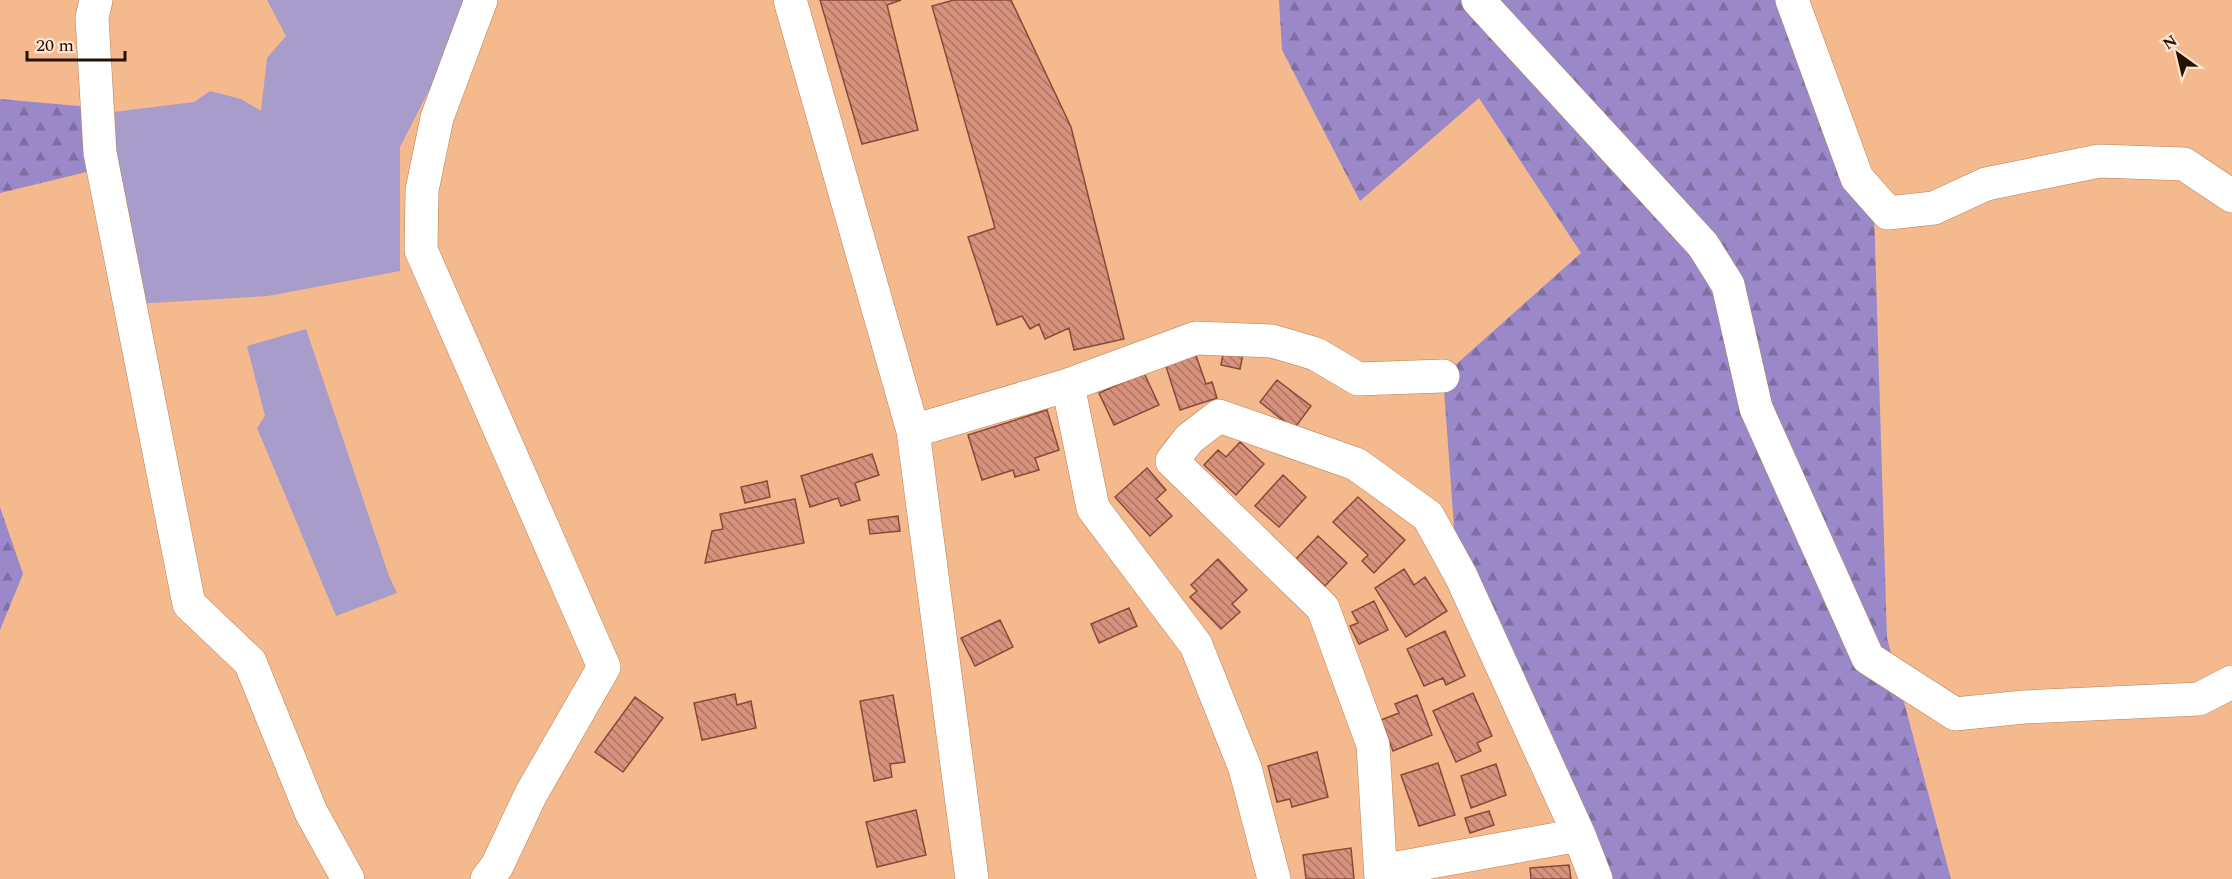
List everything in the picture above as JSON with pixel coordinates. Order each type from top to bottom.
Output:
[{"type":"street","points":[[96,0],[92,18],[100,153],[189,604],[250,662],[311,812],[348,879]]},
{"type":"street","points":[[481,0],[437,118],[422,190],[421,250],[603,668],[531,794],[497,866],[487,879]]},
{"type":"street","points":[[790,0],[913,431],[972,879]]},
{"type":"street","points":[[1478,0],[1703,245],[1728,285],[1756,408],[1868,658],[1955,714],[2024,707],[2199,699],[2232,682]]},
{"type":"street","points":[[1792,0],[1857,178],[1888,213],[1934,208],[1986,184],[2099,161],[2184,164],[2232,196]]},
{"type":"street","points":[[913,431],[1068,385],[1196,338],[1272,340],[1316,354],[1358,379],[1443,376]]},
{"type":"street","points":[[1068,385],[1093,508],[1196,645],[1245,768],[1274,879]]},
{"type":"street","points":[[1579,835],[1381,875],[1373,745],[1323,608],[1172,460],[1189,439],[1219,416],[1356,464],[1428,516],[1461,576],[1579,835],[1596,879]]},
{"type":"shaded area","points":[[267,0],[467,0],[461,28],[400,147],[400,271],[268,296],[135,304],[98,114],[194,102],[210,91],[241,99],[261,111],[267,58],[286,36]]},
{"type":"shaded area","points":[[306,329],[389,576],[397,593],[336,616],[257,428],[265,416],[247,346]]},
{"type":"green space","points":[[1279,0],[1804,0],[1874,211],[1887,638],[1951,879],[1593,879],[1466,578],[1454,527],[1443,376],[1581,253],[1479,98],[1360,201],[1282,50]]},
{"type":"green space","points":[[0,99],[90,107],[103,168],[0,193]]},
{"type":"green space","points":[[0,507],[23,574],[0,630]]},
{"type":"building","points":[[820,0],[901,0],[887,5],[918,130],[862,144]]},
{"type":"building","points":[[954,0],[1011,0],[1071,127],[1124,339],[1074,350],[1069,328],[1045,339],[1039,324],[1030,329],[1022,316],[997,325],[968,237],[995,228],[932,6]]},
{"type":"building","points":[[1224,349],[1243,354],[1240,369],[1221,365]]},
{"type":"building","points":[[1194,350],[1206,384],[1212,382],[1217,398],[1180,410],[1164,360]]},
{"type":"building","points":[[1144,373],[1159,405],[1114,425],[1099,393]]},
{"type":"building","points":[[1277,380],[1311,406],[1294,429],[1260,402]]},
{"type":"building","points":[[1047,410],[1059,450],[1035,458],[1039,470],[1015,477],[1013,470],[982,480],[968,435]]},
{"type":"building","points":[[1240,442],[1264,464],[1236,495],[1204,465],[1218,450],[1226,457]]},
{"type":"building","points":[[872,454],[879,475],[855,483],[860,500],[841,506],[838,498],[810,507],[801,476]]},
{"type":"building","points":[[1147,468],[1166,490],[1156,499],[1172,516],[1150,536],[1115,497]]},
{"type":"building","points":[[1283,475],[1306,497],[1279,527],[1255,506]]},
{"type":"building","points":[[767,481],[770,497],[745,503],[741,487]]},
{"type":"building","points":[[1358,497],[1405,540],[1374,573],[1362,561],[1368,555],[1333,522]]},
{"type":"building","points":[[795,499],[804,543],[705,563],[712,531],[723,529],[720,514]]},
{"type":"building","points":[[898,516],[900,531],[870,534],[868,520]]},
{"type":"building","points":[[1318,536],[1347,563],[1325,586],[1296,559]]},
{"type":"building","points":[[1218,559],[1247,590],[1232,604],[1240,612],[1221,629],[1190,597],[1197,591],[1191,585]]},
{"type":"building","points":[[1404,569],[1414,585],[1425,577],[1447,611],[1406,637],[1375,588]]},
{"type":"building","points":[[1374,601],[1388,630],[1359,644],[1350,626],[1358,623],[1352,612]]},
{"type":"building","points":[[1129,608],[1137,626],[1099,643],[1091,624]]},
{"type":"building","points":[[1000,620],[1013,647],[975,666],[961,638]]},
{"type":"building","points":[[1445,631],[1465,676],[1446,685],[1443,678],[1424,686],[1407,649]]},
{"type":"building","points":[[1473,693],[1492,736],[1477,743],[1481,751],[1456,762],[1433,711]]},
{"type":"building","points":[[735,694],[737,705],[751,701],[756,728],[702,740],[694,703]]},
{"type":"building","points":[[893,695],[905,762],[890,764],[892,777],[874,781],[860,701]]},
{"type":"building","points":[[1417,695],[1432,735],[1393,751],[1381,720],[1399,713],[1395,704]]},
{"type":"building","points":[[635,697],[663,718],[623,772],[595,752]]},
{"type":"building","points":[[1317,752],[1328,797],[1292,807],[1290,799],[1277,802],[1268,766]]},
{"type":"building","points":[[1438,763],[1455,815],[1419,826],[1401,775]]},
{"type":"building","points":[[1496,764],[1506,795],[1471,808],[1461,776]]},
{"type":"building","points":[[916,810],[926,855],[877,867],[866,822]]},
{"type":"building","points":[[1489,811],[1494,825],[1470,833],[1465,818]]},
{"type":"building","points":[[1351,848],[1354,879],[1306,879],[1303,855]]},
{"type":"building","points":[[1569,865],[1571,879],[1531,879],[1530,868]]}]
